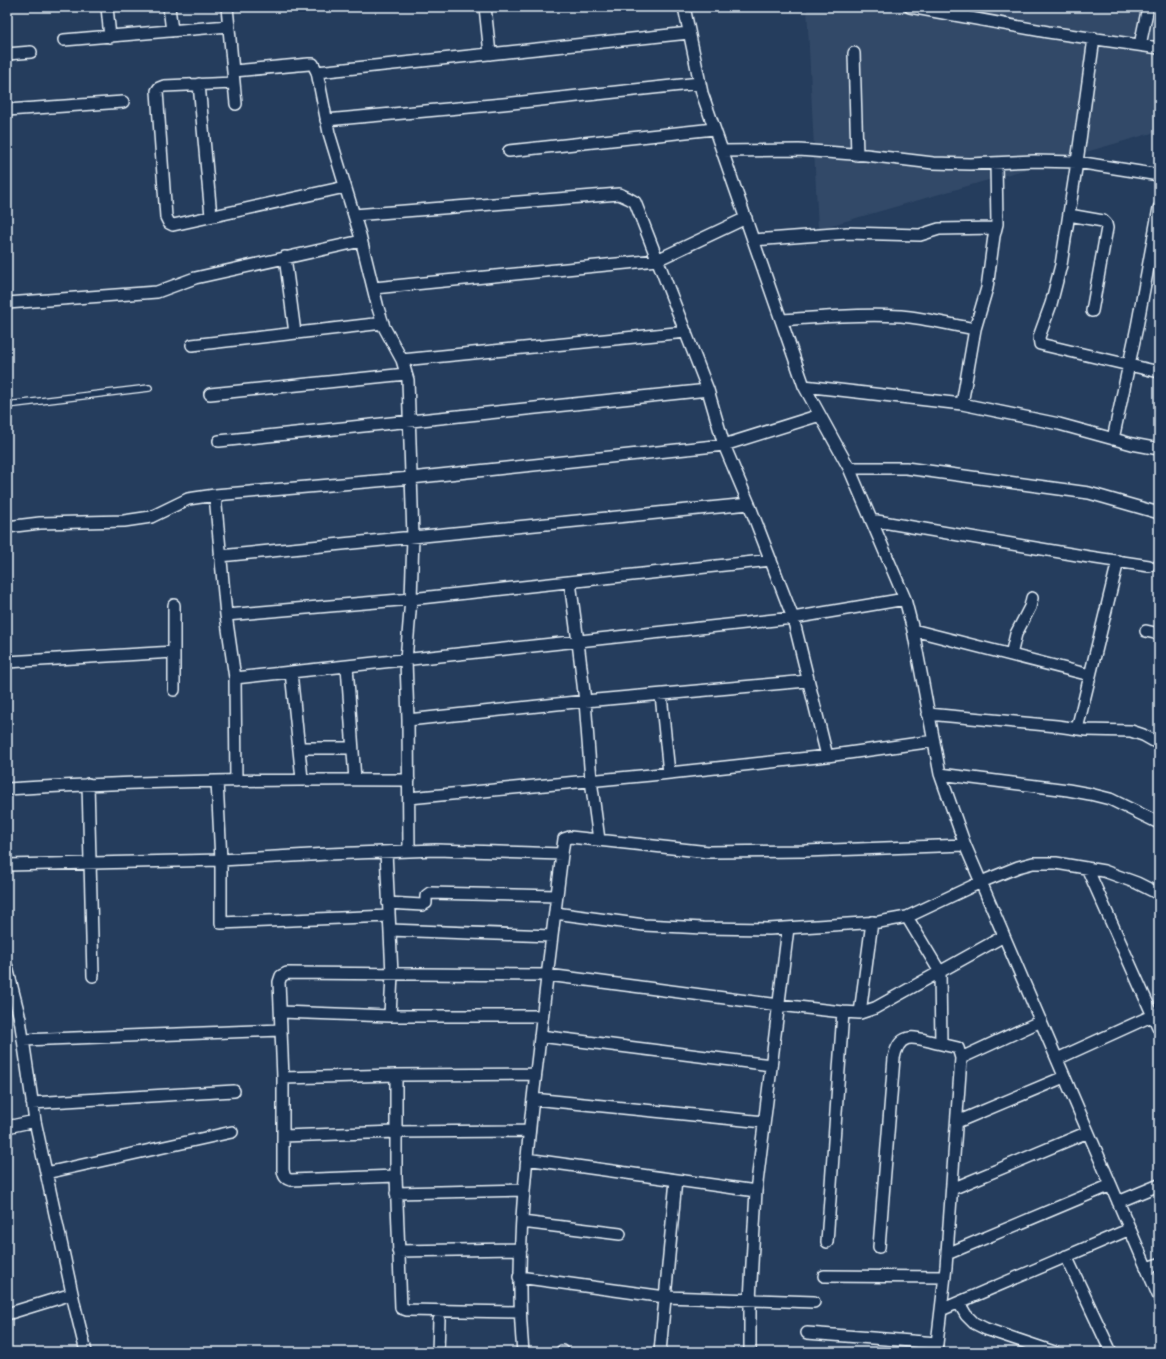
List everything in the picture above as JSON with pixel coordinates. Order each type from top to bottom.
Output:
[{"type":"street","points":[[107,7],[110,36]]},
{"type":"street","points":[[169,7],[172,31]]},
{"type":"street","points":[[226,7],[234,71],[236,104]]},
{"type":"street","points":[[485,7],[490,54]]},
{"type":"street","points":[[684,7],[700,83],[714,129],[804,386],[849,468],[905,599],[913,630],[940,774],[965,845],[1159,1297]]},
{"type":"street","points":[[910,7],[1048,32],[1159,48]]},
{"type":"street","points":[[1140,45],[1148,7]]},
{"type":"street","points":[[64,40],[228,26]]},
{"type":"street","points":[[316,72],[689,33]]},
{"type":"street","points":[[1094,38],[1061,265],[1051,304],[1039,337],[1040,344],[1128,366],[1159,372]]},
{"type":"street","points":[[7,54],[31,52]]},
{"type":"street","points":[[854,53],[856,154]]},
{"type":"street","points":[[234,71],[313,64],[329,133],[354,215],[383,323],[402,360],[408,380],[410,402],[409,422],[413,537],[411,599],[406,660],[409,851]]},
{"type":"street","points":[[234,83],[164,86],[159,88],[157,91],[166,217],[169,223],[173,225],[345,187]]},
{"type":"street","points":[[326,120],[503,104],[700,83]]},
{"type":"street","points":[[199,84],[211,216]]},
{"type":"street","points":[[7,110],[123,102]]},
{"type":"street","points":[[509,151],[714,129]]},
{"type":"street","points":[[722,151],[799,150],[856,154],[933,163],[970,164],[1034,161],[1077,162],[1159,175]]},
{"type":"street","points":[[962,404],[975,329],[987,288],[994,236],[998,220],[996,163]]},
{"type":"street","points":[[354,215],[619,194],[635,202],[708,390],[724,445],[749,504],[793,618],[807,681],[827,756]]},
{"type":"street","points":[[1113,439],[1137,327],[1159,208]]},
{"type":"street","points":[[1069,215],[1103,221],[1107,228],[1092,311]]},
{"type":"street","points":[[374,288],[657,260],[746,218]]},
{"type":"street","points":[[753,240],[847,233],[920,235],[939,229],[996,228]]},
{"type":"street","points":[[7,303],[157,292],[195,278],[361,241]]},
{"type":"street","points":[[285,258],[295,333]]},
{"type":"street","points":[[781,320],[840,315],[904,316],[975,329]]},
{"type":"street","points":[[192,345],[383,323]]},
{"type":"street","points":[[402,360],[686,332]]},
{"type":"street","points":[[210,394],[406,374]]},
{"type":"street","points":[[804,386],[962,404],[1059,424],[1113,439],[1159,449]]},
{"type":"street","points":[[219,441],[708,390]]},
{"type":"street","points":[[7,527],[40,523],[124,521],[151,517],[188,499],[215,495],[411,478],[724,445],[820,415]]},
{"type":"street","points":[[849,468],[906,468],[1089,493],[1159,513]]},
{"type":"street","points":[[215,495],[226,615],[235,678],[236,781]]},
{"type":"street","points":[[220,556],[749,504]]},
{"type":"street","points":[[871,520],[1149,566]]},
{"type":"street","points":[[226,615],[411,599],[771,560]]},
{"type":"street","points":[[1077,729],[1118,561]]},
{"type":"street","points":[[570,582],[585,701],[591,780],[599,840]]},
{"type":"street","points":[[1011,655],[1017,630],[1030,607],[1032,598]]},
{"type":"street","points":[[235,678],[793,618],[905,599]]},
{"type":"street","points":[[174,604],[174,690]]},
{"type":"street","points":[[913,630],[1090,675]]},
{"type":"street","points":[[1146,630],[1159,634]]},
{"type":"street","points":[[7,662],[174,652]]},
{"type":"street","points":[[347,666],[355,780]]},
{"type":"street","points":[[291,672],[302,779]]},
{"type":"street","points":[[408,720],[585,701],[807,681]]},
{"type":"street","points":[[661,695],[669,773]]},
{"type":"street","points":[[928,714],[1077,729],[1131,731],[1159,744]]},
{"type":"street","points":[[409,798],[827,756],[934,741]]},
{"type":"street","points":[[299,748],[352,748]]},
{"type":"street","points":[[940,774],[1090,794],[1110,799],[1159,823]]},
{"type":"street","points":[[7,790],[88,784],[302,779],[409,780]]},
{"type":"street","points":[[217,781],[221,860],[221,923],[389,916]]},
{"type":"street","points":[[88,784],[93,976]]},
{"type":"street","points":[[523,1352],[519,1277],[526,1159],[554,913],[564,839],[567,837],[709,852],[805,851],[965,845]]},
{"type":"street","points":[[7,865],[221,860],[436,850],[562,854]]},
{"type":"street","points":[[386,852],[392,974],[390,1016]]},
{"type":"street","points":[[554,913],[644,925],[704,928],[769,929],[872,922],[907,917],[981,882],[1018,867],[1033,863],[1056,863],[1104,871],[1159,894]]},
{"type":"street","points":[[1087,868],[1156,1014],[1159,1029]]},
{"type":"street","points":[[388,903],[422,905],[426,903],[426,896],[430,893],[557,896]]},
{"type":"street","points":[[907,917],[940,972],[941,1044]]},
{"type":"street","points":[[860,1014],[872,922]]},
{"type":"street","points":[[750,1352],[750,1300],[756,1191],[788,928]]},
{"type":"street","points":[[390,930],[552,936]]},
{"type":"street","points":[[396,1176],[287,1179],[284,1176],[281,976],[287,973],[548,975],[778,1005],[860,1014],[876,1008],[1004,936]]},
{"type":"street","points":[[7,967],[20,1019],[35,1121],[86,1352]]},
{"type":"street","points":[[281,1012],[390,1016],[542,1016]]},
{"type":"street","points":[[827,1242],[843,1012]]},
{"type":"street","points":[[1057,1059],[1156,1014]]},
{"type":"street","points":[[961,1058],[1041,1022]]},
{"type":"street","points":[[23,1040],[281,1030]]},
{"type":"street","points":[[540,1036],[771,1065]]},
{"type":"street","points":[[807,1333],[936,1348],[945,1277],[957,1122],[961,1058],[958,1048],[955,1046],[908,1038],[901,1041],[896,1048],[893,1066],[879,1247]]},
{"type":"street","points":[[283,1078],[396,1075],[535,1074]]},
{"type":"street","points":[[396,1075],[396,1193],[401,1308],[403,1310],[520,1312]]},
{"type":"street","points":[[957,1122],[1064,1077]]},
{"type":"street","points":[[32,1104],[234,1091]]},
{"type":"street","points":[[533,1099],[764,1122]]},
{"type":"street","points":[[7,1127],[35,1121]]},
{"type":"street","points":[[283,1136],[396,1132],[529,1131]]},
{"type":"street","points":[[46,1173],[232,1132]]},
{"type":"street","points":[[952,1189],[1088,1132]]},
{"type":"street","points":[[526,1159],[756,1191]]},
{"type":"street","points":[[660,1352],[676,1180]]},
{"type":"street","points":[[947,1254],[1111,1185]]},
{"type":"street","points":[[1118,1202],[1159,1185]]},
{"type":"street","points":[[396,1193],[524,1190]]},
{"type":"street","points":[[522,1222],[620,1234]]},
{"type":"street","points":[[941,1310],[1130,1229]]},
{"type":"street","points":[[398,1251],[521,1249]]},
{"type":"street","points":[[1066,1256],[1111,1352]]},
{"type":"street","points":[[1146,1268],[1159,1264]]},
{"type":"street","points":[[824,1276],[945,1277]]},
{"type":"street","points":[[519,1277],[665,1297],[814,1302]]},
{"type":"street","points":[[7,1314],[72,1294]]},
{"type":"street","points":[[959,1303],[966,1315],[986,1329],[1054,1352]]},
{"type":"street","points":[[438,1352],[439,1320]]},
{"type":"lane","points":[[7,405],[149,388]]},
{"type":"shaded area","points":[[807,7],[1159,7],[1159,131],[818,229]]}]
